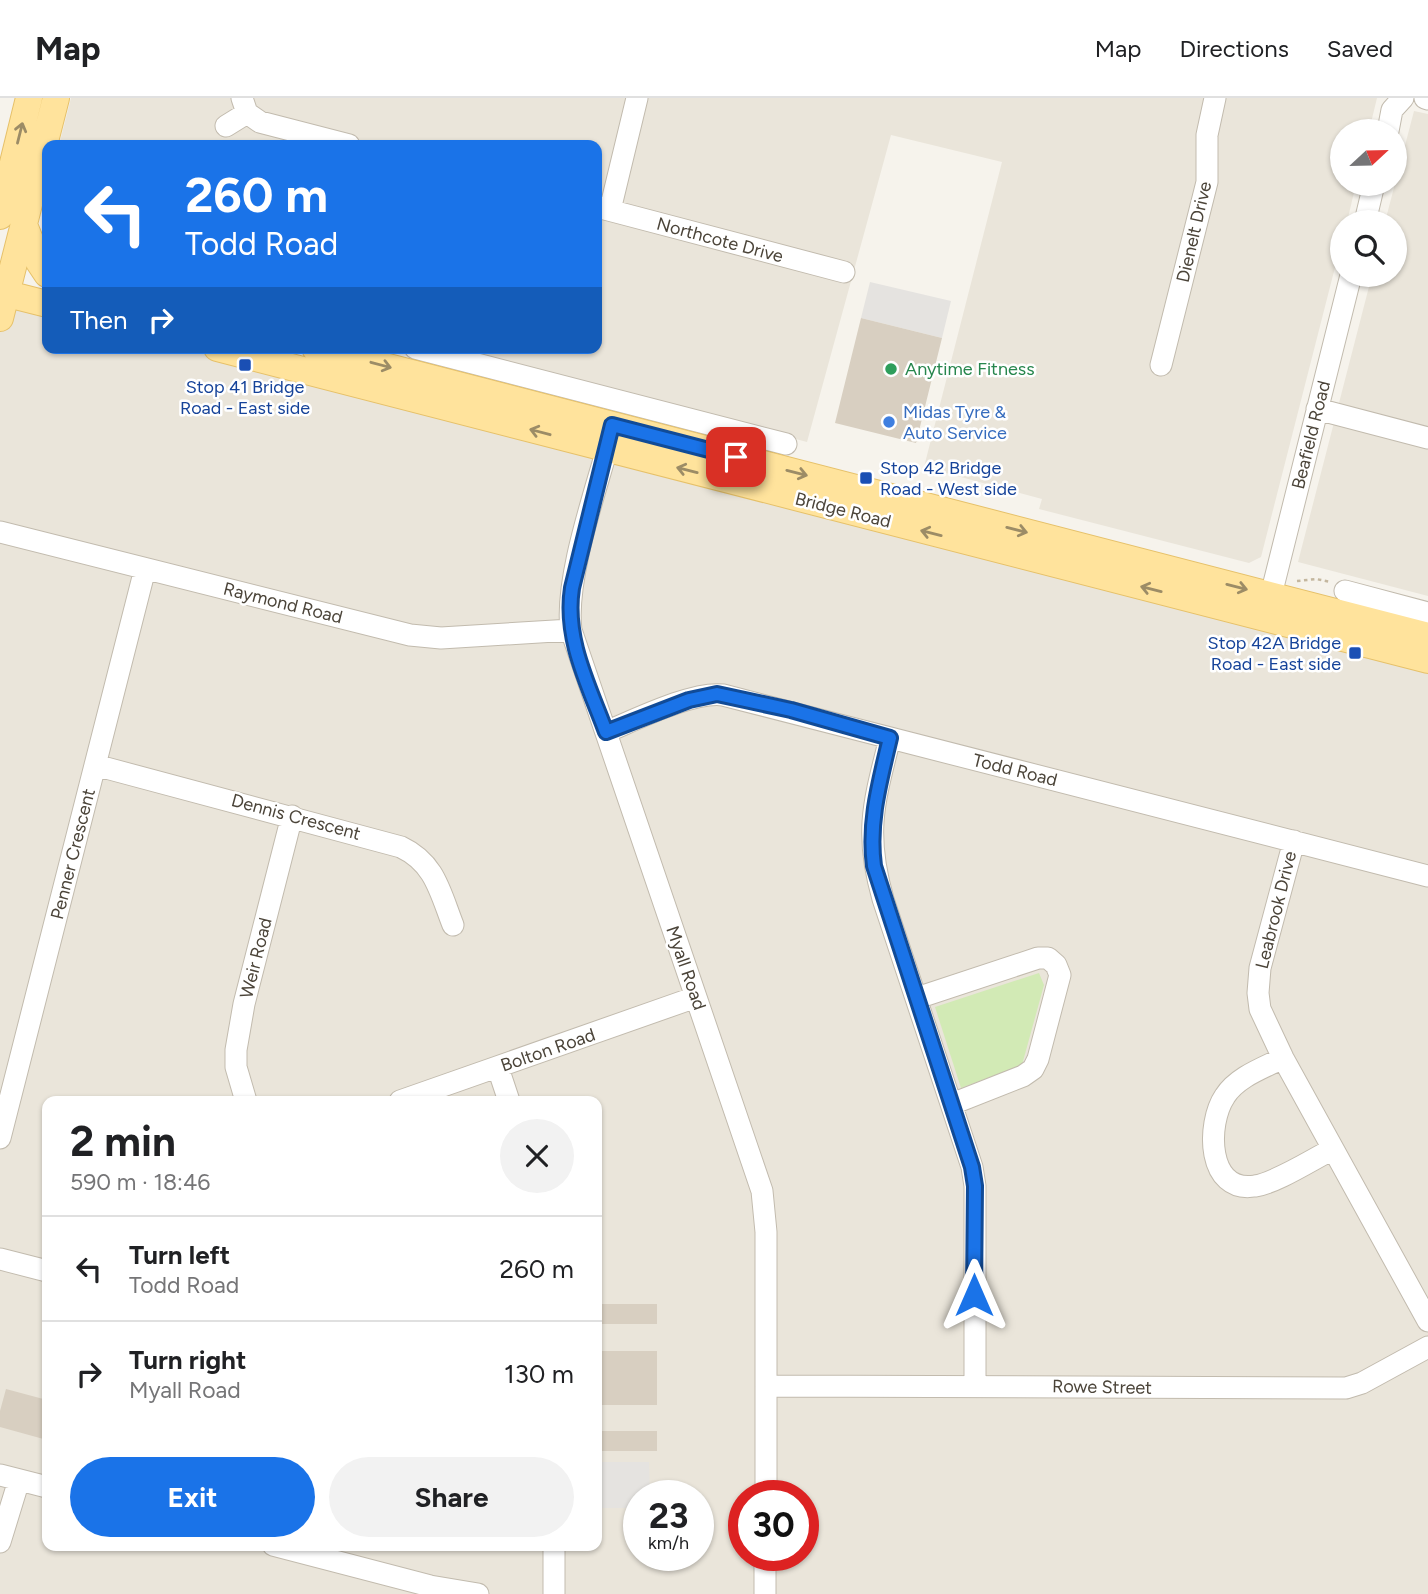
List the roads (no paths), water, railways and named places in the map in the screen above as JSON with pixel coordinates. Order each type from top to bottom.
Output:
[{"type":"main road","points":[[4,288],[22,100]]},
{"type":"main road","points":[[12,220],[55,104]]},
{"type":"main road","points":[[12,220],[42,268]]},
{"type":"main road","points":[[4,288],[42,278]]},
{"type":"main road","points":[[4,288],[42,302]]},
{"type":"main road","name":"Bridge Road","points":[[243,354],[609,437],[1428,636]]},
{"type":"main road","name":"Bridge Road","points":[[335,354],[609,437]]},
{"type":"main road","name":"Bridge Road","points":[[1275,599],[1428,660]]},
{"type":"street","points":[[603,209],[638,98]]},
{"type":"street","name":"Dienelt Drive","points":[[1161,365],[1207,181],[1207,135],[1215,98]]},
{"type":"street","points":[[1390,119],[1392,110],[1403,98]]},
{"type":"street","points":[[22,100],[55,104]]},
{"type":"street","points":[[226,126],[245,105],[260,122],[330,140]]},
{"type":"street","name":"Northcote Drive","points":[[603,209],[844,272]]},
{"type":"street","name":"Beafield Road","points":[[1275,599],[1317,409],[1348,287]]},
{"type":"street","points":[[438,354],[786,444]]},
{"type":"street","points":[[1317,409],[1428,438]]},
{"type":"street","name":"Myall Road","points":[[609,437],[572,588],[569,613],[571,630],[762,1191],[766,1232],[766,1480]]},
{"type":"street","name":"Raymond Road","points":[[0,532],[424,637],[571,630]]},
{"type":"street","name":"Penner Crescent","points":[[0,1138],[5,1104],[145,569]]},
{"type":"street","points":[[1343,589],[1428,613]]},
{"type":"street","points":[[1355,617],[1377,600]]},
{"type":"street","name":"Todd Road","points":[[606,732],[689,700],[717,694],[791,710],[890,738],[1428,876]]},
{"type":"street","points":[[890,738],[874,805],[872,849],[883,899],[970,1157],[975,1186],[975,1386]]},
{"type":"street","name":"Dennis Crescent","points":[[95,765],[389,843],[418,856],[431,871],[453,925]]},
{"type":"street","name":"Weir Road","points":[[245,1096],[236,1067],[236,1050],[244,1004],[292,816]]},
{"type":"street","name":"Leabrook Drive","points":[[1294,841],[1265,946],[1258,993],[1264,1018],[1283,1058],[1428,1321]]},
{"type":"street","points":[[917,998],[1038,958],[1048,958],[1059,970],[1048,1023],[1033,1069],[1023,1076],[952,1104]]},
{"type":"street","name":"Bolton Road","points":[[415,1096],[695,997]]},
{"type":"street","points":[[1283,1058],[1236,1084],[1225,1096],[1218,1110],[1213,1138],[1218,1168],[1232,1182],[1248,1187],[1258,1186],[1333,1149]]},
{"type":"street","points":[[498,1068],[507,1096]]},
{"type":"street","points":[[0,1259],[42,1270]]},
{"type":"street","name":"Rowe Street","points":[[766,1386],[1346,1388],[1362,1383],[1428,1347]]},
{"type":"street","points":[[0,1542],[9,1478],[42,1486]]},
{"type":"street","points":[[296,1551],[430,1586],[478,1594]]},
{"type":"street","points":[[554,1551],[554,1594]]},
{"type":"street","points":[[765,1571],[765,1594]]},
{"type":"place","name":"Stop 41 Bridge Road - East side","points":[[245,365]]},
{"type":"place","name":"Anytime Fitness","points":[[891,369]]},
{"type":"place","name":"Midas Tyre & Auto Service","points":[[889,422]]},
{"type":"place","name":"Stop 42 Bridge Road - West side","points":[[866,478]]},
{"type":"place","name":"Stop 42A Bridge Road - East side","points":[[1355,653]]}]
